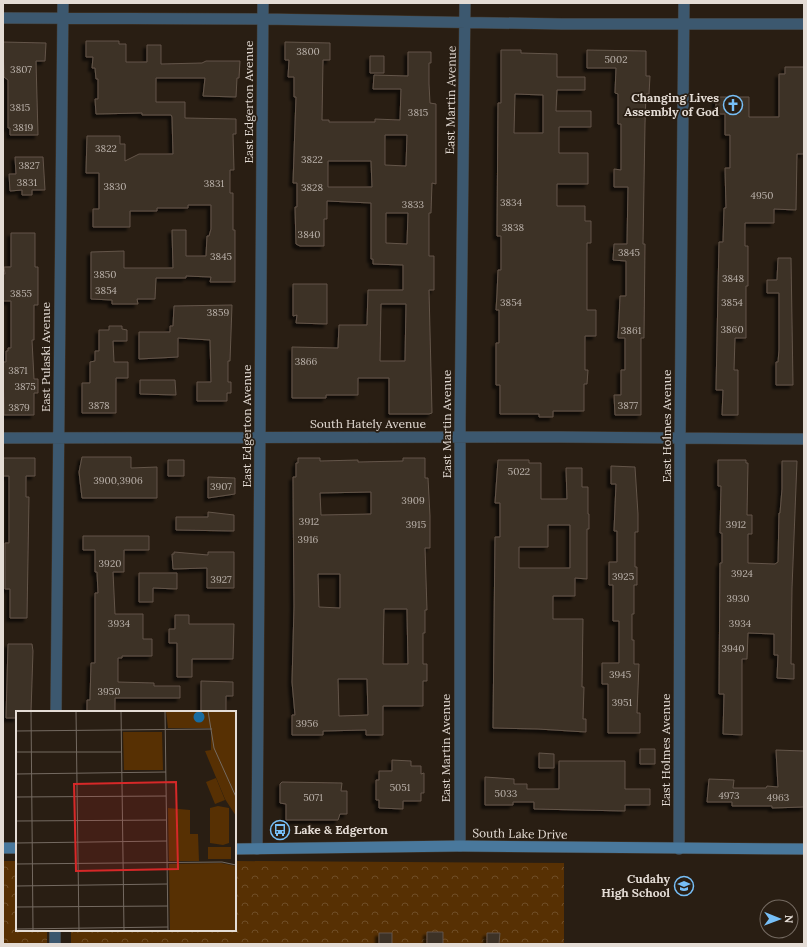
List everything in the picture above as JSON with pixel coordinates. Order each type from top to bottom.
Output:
[{"type":"main road","name":"South Lake Drive","points":[[236,849],[460,846],[804,849]]},
{"type":"main road","points":[[3,848],[16,848]]},
{"type":"street","name":"East Pulaski Avenue","points":[[56,711],[63,3]]},
{"type":"street","name":"East Edgerton Avenue","points":[[257,849],[263,3]]},
{"type":"street","name":"East Martin Avenue","points":[[460,846],[460,438],[465,3]]},
{"type":"street","name":"East Holmes Avenue","points":[[679,849],[680,438],[684,3]]},
{"type":"street","points":[[3,18],[62,17],[263,19],[683,25],[804,24]]},
{"type":"street","name":"South Hately Avenue","points":[[3,438],[260,437],[804,439]]},
{"type":"street","points":[[55,931],[55,944]]},
{"type":"green space","points":[[3,861],[16,861],[16,931],[47,931],[47,944],[3,944]]},
{"type":"green space","points":[[236,861],[564,863],[564,944],[71,944],[71,931],[236,931]]},
{"type":"building","points":[[86,41],[119,41],[119,44],[126,44],[126,62],[147,62],[147,45],[161,45],[161,64],[202,63],[206,61],[240,61],[236,97],[203,96],[205,78],[156,78],[156,102],[185,102],[185,118],[236,119],[236,134],[233,134],[234,170],[230,170],[230,193],[233,193],[233,230],[235,230],[235,282],[210,282],[211,277],[186,276],[186,278],[156,278],[155,299],[137,299],[138,304],[112,304],[112,300],[91,299],[91,252],[124,251],[124,268],[173,268],[172,230],[186,230],[186,256],[206,256],[207,236],[209,236],[211,229],[211,205],[188,205],[188,208],[157,208],[157,211],[130,211],[130,227],[93,227],[93,209],[99,209],[99,173],[86,173],[87,136],[120,136],[120,144],[125,144],[125,161],[139,154],[173,154],[172,117],[171,115],[142,115],[142,113],[96,114],[95,99],[98,99],[98,79],[96,79],[95,68],[92,68],[93,57],[86,57]]},
{"type":"building","points":[[3,42],[46,43],[45,61],[36,61],[38,135],[10,135],[10,128],[8,128],[8,80],[4,77]]},
{"type":"building","points":[[285,42],[330,43],[330,60],[323,60],[322,120],[329,120],[329,122],[375,122],[375,119],[400,120],[401,89],[373,89],[374,75],[408,76],[408,52],[431,52],[431,63],[429,63],[430,103],[436,104],[436,184],[432,183],[431,213],[429,213],[429,256],[434,256],[434,290],[429,290],[432,413],[389,414],[389,378],[358,378],[358,395],[326,395],[326,398],[292,398],[292,347],[338,348],[339,325],[367,325],[368,290],[403,290],[403,265],[373,264],[373,259],[371,259],[371,203],[327,201],[327,219],[324,219],[324,246],[300,246],[296,244],[295,207],[297,207],[297,183],[293,183],[296,97],[294,97],[294,77],[288,77],[289,60],[285,60]],"holes":[[[385,135],[407,135],[406,166],[385,165]],[[328,161],[371,161],[372,187],[328,187]],[[386,213],[408,213],[407,244],[386,243]],[[381,304],[406,304],[405,361],[380,361]]]},
{"type":"building","points":[[501,50],[521,50],[521,53],[557,54],[557,77],[585,77],[585,90],[557,90],[556,111],[591,111],[591,127],[559,127],[559,153],[588,153],[588,184],[557,184],[557,206],[585,206],[585,221],[591,221],[591,243],[587,243],[587,310],[596,310],[596,336],[585,336],[585,370],[588,370],[587,384],[584,384],[584,411],[553,411],[553,417],[539,417],[539,414],[500,414],[500,385],[496,385],[496,343],[499,343],[499,310],[496,310],[498,270],[501,270],[501,236],[497,236],[498,103],[501,103]],"holes":[[[515,94],[543,95],[543,133],[514,133]]]},
{"type":"building","points":[[587,50],[646,51],[646,76],[650,76],[649,94],[646,94],[645,124],[643,244],[645,244],[644,338],[641,338],[641,415],[615,415],[614,395],[621,395],[621,370],[625,370],[625,338],[618,338],[620,296],[626,296],[626,261],[613,260],[614,244],[627,244],[628,187],[614,187],[614,169],[621,170],[621,124],[618,124],[618,94],[615,93],[616,68],[587,68]]},
{"type":"building","points":[[370,56],[384,56],[384,73],[370,73]]},
{"type":"building","points":[[785,67],[804,67],[804,154],[797,154],[796,210],[774,209],[774,223],[745,223],[745,246],[748,246],[746,338],[735,338],[734,370],[738,370],[738,415],[722,415],[723,390],[716,390],[719,242],[723,242],[724,208],[726,208],[725,168],[730,168],[730,135],[725,135],[725,114],[716,114],[716,97],[749,97],[749,117],[779,117],[779,74],[785,74]]},
{"type":"building","points":[[15,157],[43,157],[45,190],[32,190],[32,195],[22,195],[22,190],[10,191],[9,174],[16,174]]},
{"type":"building","points":[[11,233],[35,233],[35,267],[38,267],[38,305],[34,305],[34,340],[32,340],[34,379],[38,379],[38,393],[34,393],[34,415],[4,415],[3,362],[6,362],[6,351],[8,351],[8,348],[11,348],[11,301],[3,301],[3,274],[5,274],[4,267],[11,267]]},
{"type":"building","points":[[778,258],[791,258],[793,385],[776,385],[776,362],[778,362],[779,350],[779,293],[767,293],[767,280],[777,280]]},
{"type":"building","points":[[293,284],[327,284],[327,324],[296,323],[297,315],[293,316]]},
{"type":"building","points":[[232,305],[230,361],[228,361],[228,382],[231,382],[231,393],[227,393],[227,401],[197,401],[197,382],[211,382],[210,340],[178,338],[178,357],[139,359],[139,332],[170,332],[170,326],[173,326],[174,306]]},
{"type":"building","points":[[109,326],[122,326],[122,329],[127,330],[127,341],[113,341],[114,362],[128,362],[128,378],[116,378],[116,413],[82,413],[82,383],[90,383],[90,362],[95,361],[95,351],[99,351],[99,330],[109,330]]},
{"type":"building","points":[[140,380],[175,380],[176,395],[140,394]]},
{"type":"building","points":[[82,457],[131,457],[131,468],[157,467],[157,498],[82,498],[79,472]]},
{"type":"building","points":[[3,458],[35,458],[35,476],[26,476],[26,497],[29,497],[27,618],[10,618],[10,589],[5,589],[5,543],[9,543],[9,476],[3,476]]},
{"type":"building","points":[[298,458],[320,458],[320,461],[358,460],[358,462],[403,461],[403,458],[425,458],[425,478],[428,478],[430,516],[430,548],[425,548],[427,610],[425,610],[425,633],[423,633],[423,664],[427,664],[427,681],[423,681],[423,706],[383,706],[383,735],[366,735],[366,730],[323,731],[323,735],[292,735],[292,715],[295,715],[292,682],[294,607],[293,477],[296,477],[296,463],[298,463]],"holes":[[[371,492],[371,514],[321,515],[320,493]],[[318,574],[340,574],[340,608],[319,607]],[[384,609],[407,609],[408,664],[383,664]],[[338,679],[367,679],[368,715],[339,716]]]},
{"type":"building","points":[[168,460],[184,460],[184,476],[168,476]]},
{"type":"building","points":[[498,460],[529,460],[529,463],[541,463],[541,499],[567,499],[566,468],[582,468],[582,487],[588,487],[589,529],[587,529],[587,579],[575,578],[575,596],[553,596],[553,619],[583,619],[582,687],[584,687],[583,719],[586,719],[586,732],[493,728],[495,537],[500,537],[500,503],[495,503]],"holes":[[[548,525],[570,525],[570,568],[519,568],[519,547],[548,547]]]},
{"type":"building","points":[[718,460],[746,460],[746,463],[748,463],[747,515],[752,515],[752,534],[748,534],[748,563],[775,564],[778,562],[782,461],[797,461],[792,588],[791,664],[794,664],[794,679],[777,678],[778,655],[774,655],[774,634],[748,633],[747,659],[742,659],[742,735],[723,734],[724,694],[719,694],[720,563],[722,563],[722,533],[720,533],[721,486],[718,486]]},
{"type":"building","points":[[611,466],[635,467],[638,532],[635,532],[635,567],[637,567],[637,585],[634,585],[632,640],[634,640],[634,664],[639,664],[637,713],[640,713],[640,733],[608,733],[608,684],[602,684],[602,663],[619,663],[619,621],[613,621],[613,585],[609,585],[609,562],[617,562],[617,531],[614,531],[616,484],[611,484]]},
{"type":"building","points":[[208,477],[235,478],[235,494],[208,498]]},
{"type":"building","points":[[208,512],[234,515],[234,531],[176,530],[176,517],[208,517]]},
{"type":"building","points":[[83,536],[149,536],[149,550],[124,550],[124,572],[113,572],[115,614],[143,614],[143,639],[152,639],[152,656],[122,656],[122,658],[118,658],[118,682],[154,683],[154,686],[180,686],[180,698],[115,698],[115,711],[87,711],[87,700],[90,700],[91,663],[95,663],[95,593],[98,593],[97,572],[95,572],[95,550],[83,550]]},
{"type":"building","points":[[174,552],[208,555],[208,552],[234,552],[234,588],[207,588],[207,568],[173,569],[172,554],[174,554]]},
{"type":"building","points":[[139,573],[177,573],[177,589],[153,588],[153,602],[139,602]]},
{"type":"building","points":[[175,615],[189,615],[189,624],[234,624],[233,659],[192,659],[192,677],[177,677],[177,643],[169,643],[169,629],[175,629]]},
{"type":"building","points":[[8,644],[32,644],[31,711],[16,711],[16,718],[6,718]]},
{"type":"building","points":[[201,681],[233,682],[233,696],[226,696],[226,711],[201,711]]},
{"type":"building","points":[[640,749],[655,749],[655,764],[640,764]]},
{"type":"building","points":[[776,750],[804,751],[804,807],[772,808],[772,806],[732,806],[732,802],[707,802],[709,779],[734,780],[733,788],[766,788],[767,786],[778,787]]},
{"type":"building","points":[[539,753],[554,754],[554,768],[539,768]]},
{"type":"building","points":[[392,760],[411,761],[411,766],[421,766],[421,774],[424,773],[424,793],[421,793],[421,801],[403,801],[403,809],[379,808],[379,800],[376,800],[376,780],[379,780],[379,771],[392,771]]},
{"type":"building","points":[[559,761],[625,761],[625,789],[650,789],[650,805],[625,805],[625,811],[534,809],[534,802],[513,802],[513,805],[485,805],[485,777],[514,779],[514,784],[527,784],[527,789],[559,789]]},
{"type":"building","points":[[282,782],[342,783],[341,791],[347,791],[347,814],[340,814],[338,820],[286,820],[286,804],[280,803],[280,784]]},
{"type":"building","points":[[427,932],[443,932],[443,944],[427,944]]},
{"type":"building","points":[[379,933],[392,933],[392,944],[379,944]]},
{"type":"building","points":[[487,933],[500,933],[499,944],[487,944]]},
{"type":"place","name":"Changing Lives Assembly of God","points":[[733,105]]},
{"type":"place","name":"Lake & Edgerton","points":[[280,830]]},
{"type":"place","name":"Cudahy High School","points":[[684,886]]}]
